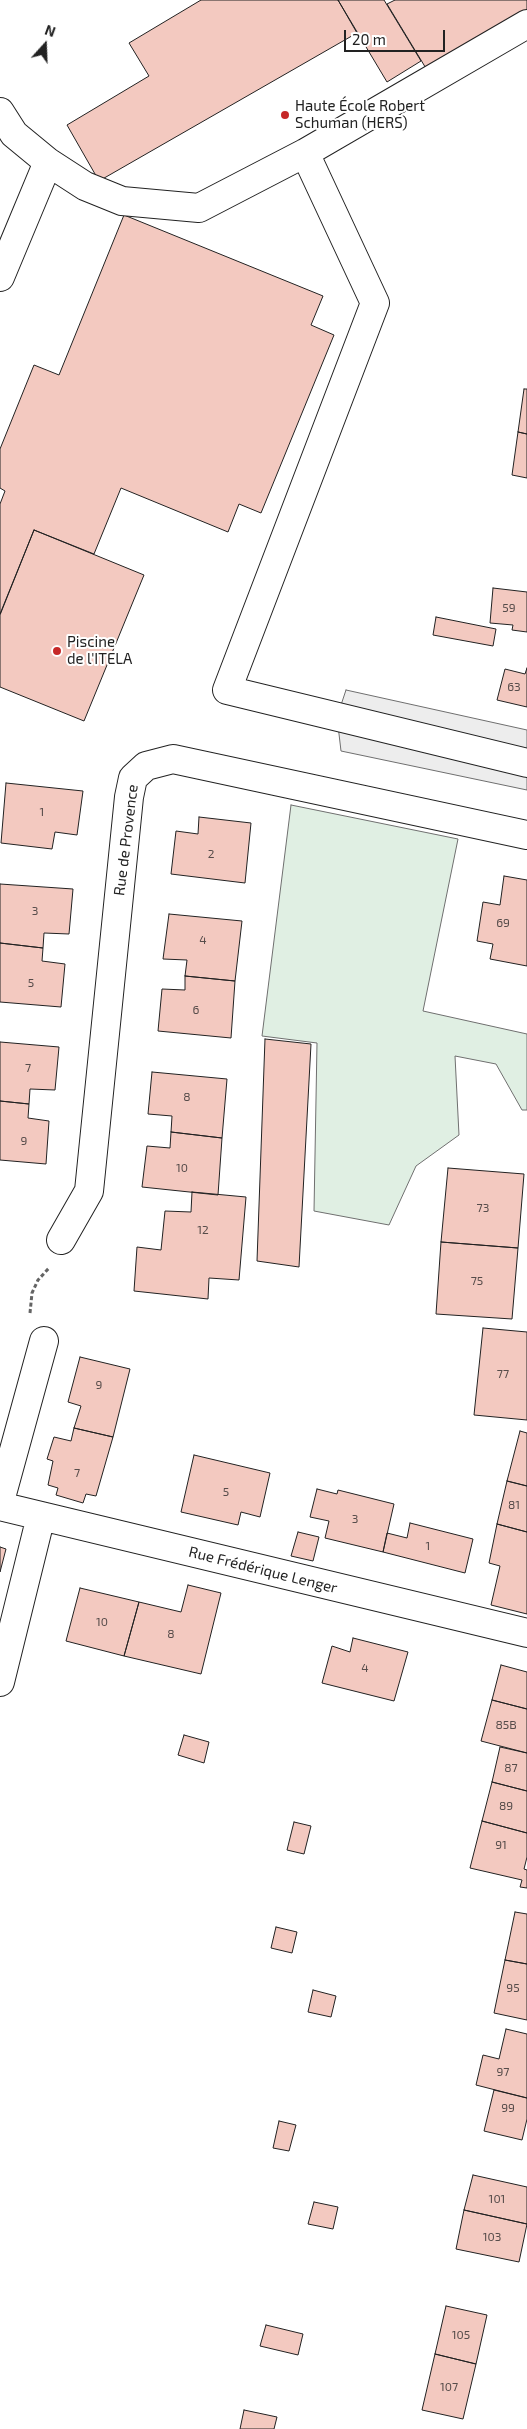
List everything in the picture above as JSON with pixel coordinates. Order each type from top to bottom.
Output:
[{"type":"street","points":[[0,112],[14,134],[48,162],[85,186],[122,202],[199,208],[305,153],[527,24]]},
{"type":"street","points":[[305,153],[375,303],[227,690],[527,763]]},
{"type":"street","points":[[0,277],[48,162]]},
{"type":"street","name":"Rue de Provence","points":[[61,1240],[89,1192],[129,797],[133,778],[146,766],[173,759],[527,835]]},
{"type":"street","points":[[0,1501],[44,1340]]},
{"type":"street","name":"Rue Frédérique Lenger","points":[[0,1506],[527,1633]]},
{"type":"street","points":[[0,1682],[41,1516]]},
{"type":"path","points":[[44,1340],[30,1320],[30,1310],[35,1287],[54,1263],[61,1240]]},
{"type":"green space","points":[[291,805],[458,839],[423,1011],[527,1034],[527,1110],[522,1110],[496,1064],[455,1056],[459,1135],[416,1166],[389,1225],[314,1211],[317,1043],[262,1036]]},
{"type":"shaded area","points":[[346,690],[527,730],[527,790],[341,751],[337,717]]},
{"type":"building","points":[[201,0],[338,0],[357,33],[99,181],[67,125],[149,76],[129,43]]},
{"type":"building","points":[[338,0],[384,0],[421,61],[387,82]]},
{"type":"building","points":[[395,0],[527,0],[527,12],[427,70],[387,4]]},
{"type":"building","points":[[124,215],[323,296],[311,325],[334,335],[261,513],[239,504],[228,532],[121,488],[94,554],[34,530],[0,614],[0,504],[5,491],[0,488],[0,449],[34,365],[59,375]]},
{"type":"building","points":[[524,389],[527,389],[527,434],[518,432]]},
{"type":"building","points":[[518,432],[527,434],[527,478],[512,475]]},
{"type":"building","name":"Piscine de l'ITELA","points":[[34,530],[144,575],[84,721],[0,687],[0,615]]},
{"type":"building","points":[[493,588],[527,592],[527,632],[512,630],[513,625],[490,623]]},
{"type":"building","points":[[436,617],[496,629],[493,646],[433,635]]},
{"type":"building","points":[[527,668],[527,707],[497,700],[505,669],[525,674]]},
{"type":"building","points":[[6,783],[83,791],[77,835],[55,832],[52,849],[1,843]]},
{"type":"building","points":[[199,817],[251,823],[245,883],[171,874],[176,831],[198,834]]},
{"type":"building","points":[[504,876],[527,880],[527,966],[490,959],[493,944],[477,941],[483,902],[500,905]]},
{"type":"building","points":[[0,884],[73,889],[69,934],[44,933],[43,948],[0,943]]},
{"type":"building","points":[[169,914],[242,921],[235,981],[185,976],[187,960],[163,959]]},
{"type":"building","points":[[0,943],[43,948],[42,961],[65,964],[61,1007],[0,1002]]},
{"type":"building","points":[[185,976],[235,981],[231,1038],[158,1031],[162,989],[185,990]]},
{"type":"building","points":[[265,1039],[311,1044],[299,1267],[257,1261]]},
{"type":"building","points":[[0,1042],[59,1047],[55,1090],[30,1089],[29,1104],[0,1101]]},
{"type":"building","points":[[152,1072],[227,1079],[222,1138],[171,1132],[172,1116],[148,1114]]},
{"type":"building","points":[[0,1101],[29,1104],[28,1118],[49,1121],[46,1164],[0,1160]]},
{"type":"building","points":[[171,1132],[222,1138],[218,1195],[142,1187],[147,1146],[170,1148]]},
{"type":"building","points":[[448,1168],[524,1174],[518,1248],[441,1242]]},
{"type":"building","points":[[192,1192],[246,1197],[239,1280],[209,1278],[208,1299],[134,1291],[137,1247],[161,1250],[165,1211],[191,1212]]},
{"type":"building","points":[[441,1242],[518,1248],[512,1319],[436,1314]]},
{"type":"building","points":[[483,1328],[527,1332],[527,1420],[474,1415]]},
{"type":"building","points":[[80,1357],[130,1369],[113,1437],[74,1428],[81,1406],[68,1402]]},
{"type":"building","points":[[74,1428],[113,1437],[96,1496],[86,1494],[83,1503],[56,1495],[58,1488],[48,1485],[53,1461],[47,1459],[54,1437],[71,1441]]},
{"type":"building","points":[[520,1431],[527,1433],[527,1486],[507,1481]]},
{"type":"building","points":[[194,1455],[270,1473],[260,1517],[241,1512],[238,1525],[181,1512]]},
{"type":"building","points":[[507,1481],[527,1486],[527,1532],[497,1524]]},
{"type":"building","points":[[317,1489],[337,1494],[338,1490],[394,1504],[383,1552],[325,1538],[329,1521],[310,1517]]},
{"type":"building","points":[[410,1523],[473,1539],[465,1573],[383,1552],[387,1533],[407,1538]]},
{"type":"building","points":[[497,1524],[527,1532],[527,1614],[491,1605],[500,1566],[489,1563]]},
{"type":"building","points":[[298,1532],[319,1537],[313,1561],[291,1556]]},
{"type":"building","points":[[0,1547],[6,1549],[0,1572]]},
{"type":"building","points":[[188,1585],[221,1593],[201,1674],[124,1656],[139,1602],[181,1612]]},
{"type":"building","points":[[80,1588],[139,1602],[124,1656],[66,1641]]},
{"type":"building","points":[[353,1638],[408,1652],[394,1701],[322,1683],[332,1646],[350,1652]]},
{"type":"building","points":[[501,1665],[527,1672],[527,1709],[492,1700]]},
{"type":"building","points":[[492,1700],[527,1709],[527,1753],[481,1741]]},
{"type":"building","points":[[184,1735],[209,1742],[204,1763],[178,1755]]},
{"type":"building","points":[[500,1747],[527,1753],[527,1791],[492,1782]]},
{"type":"building","points":[[492,1782],[527,1791],[527,1833],[482,1821]]},
{"type":"building","points":[[482,1821],[527,1833],[527,1857],[524,1869],[527,1870],[527,1888],[520,1887],[522,1880],[470,1868]]},
{"type":"building","points":[[294,1822],[311,1826],[304,1854],[287,1850]]},
{"type":"building","points":[[515,1912],[527,1914],[527,1964],[505,1960]]},
{"type":"building","points":[[276,1927],[297,1932],[292,1953],[271,1948]]},
{"type":"building","points":[[505,1960],[527,1964],[527,2020],[494,2013]]},
{"type":"building","points":[[313,1990],[336,1996],[331,2017],[308,2012]]},
{"type":"building","points":[[506,2029],[527,2034],[527,2098],[476,2085],[483,2055],[499,2059]]},
{"type":"building","points":[[494,2090],[527,2098],[527,2119],[522,2140],[484,2131]]},
{"type":"building","points":[[279,2121],[296,2125],[289,2151],[273,2148]]},
{"type":"building","points":[[473,2175],[527,2187],[527,2224],[464,2210]]},
{"type":"building","points":[[314,2202],[338,2207],[333,2229],[308,2224]]},
{"type":"building","points":[[464,2210],[527,2224],[519,2262],[456,2249]]},
{"type":"building","points":[[446,2306],[487,2315],[476,2364],[435,2354]]},
{"type":"building","points":[[266,2325],[303,2334],[298,2355],[260,2346]]},
{"type":"building","points":[[435,2354],[476,2364],[463,2419],[422,2410]]},
{"type":"building","points":[[244,2410],[277,2417],[274,2429],[240,2429]]},
{"type":"place","name":"Haute École Robert Schuman (HERS)","points":[[285,115]]},
{"type":"place","name":"Piscine de l'ITELA","points":[[57,651]]}]
